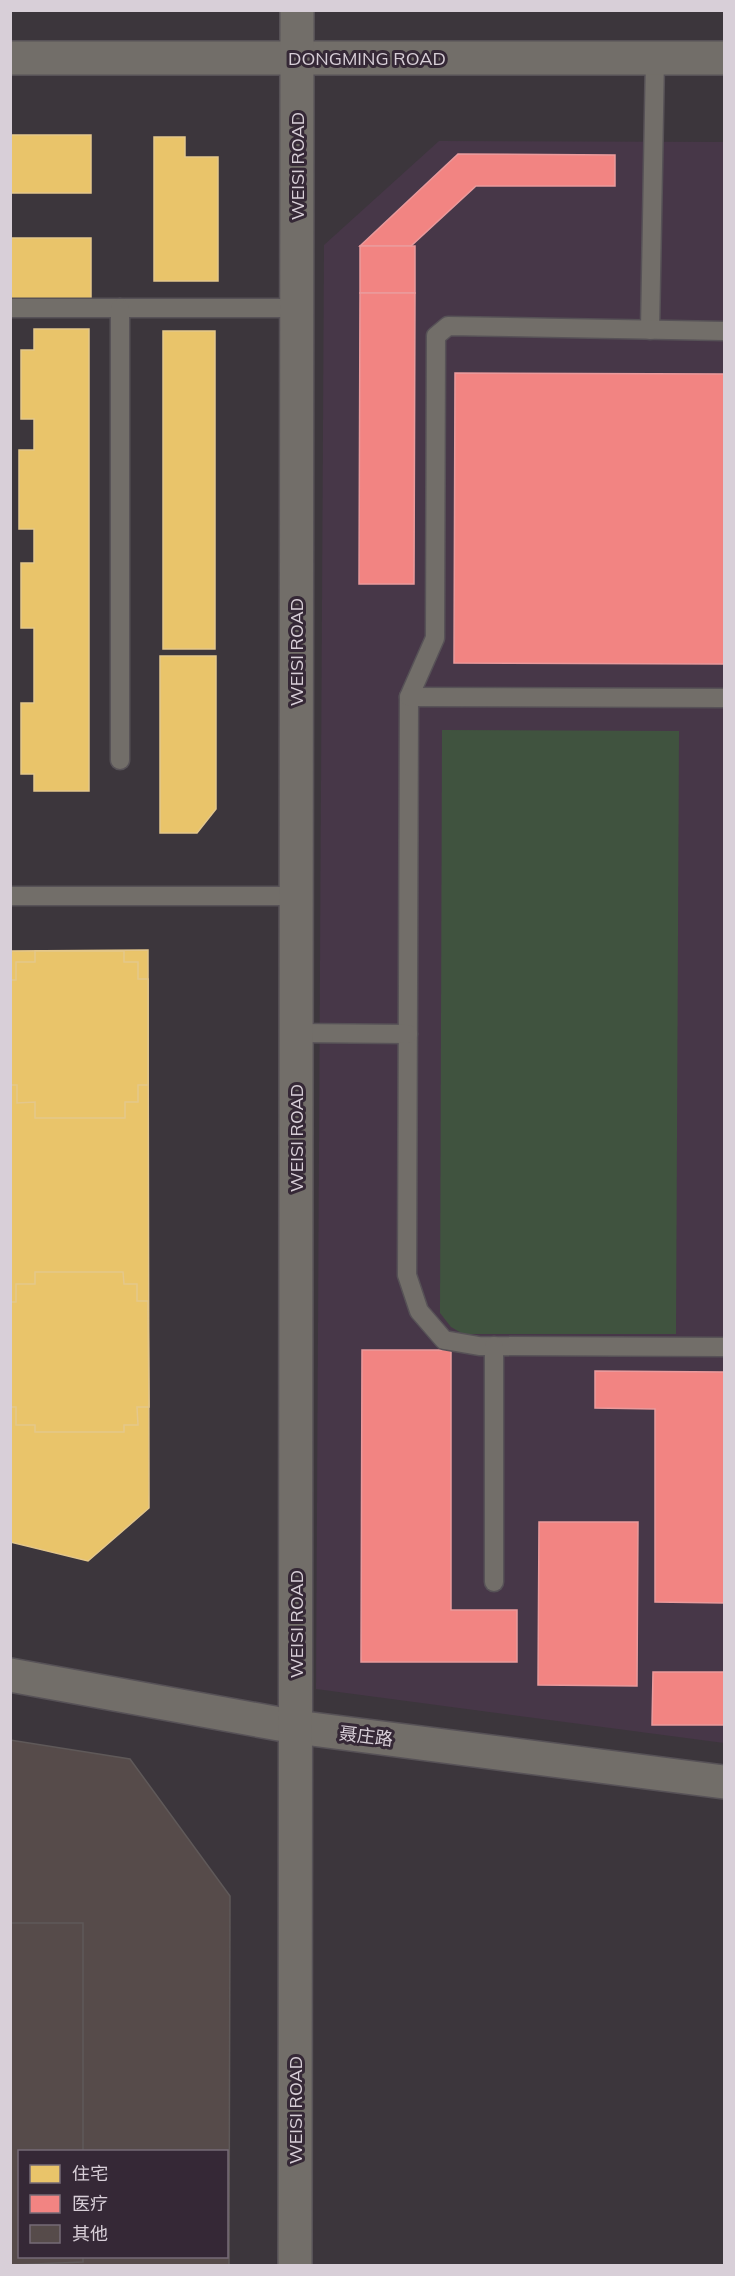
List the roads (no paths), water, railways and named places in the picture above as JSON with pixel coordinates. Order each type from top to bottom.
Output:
[{"type":"street","name":"WEISI ROAD","points":[[295,2265],[297,10]]},
{"type":"street","name":"DONGMING ROAD","points":[[10,58],[724,58]]},
{"type":"street","name":"聂庄路","points":[[10,1675],[296,1726],[724,1782]]},
{"type":"lane","points":[[650,330],[655,58]]},
{"type":"lane","points":[[10,308],[297,308]]},
{"type":"lane","points":[[120,308],[120,760]]},
{"type":"lane","points":[[724,331],[448,326],[436,336],[435,638],[409,697],[407,1275],[419,1311],[444,1340],[479,1346],[724,1347]]},
{"type":"lane","points":[[409,697],[724,698]]},
{"type":"lane","points":[[10,896],[296,896]]},
{"type":"lane","points":[[296,1033],[408,1034]]},
{"type":"lane","points":[[494,1346],[494,1582]]}]
